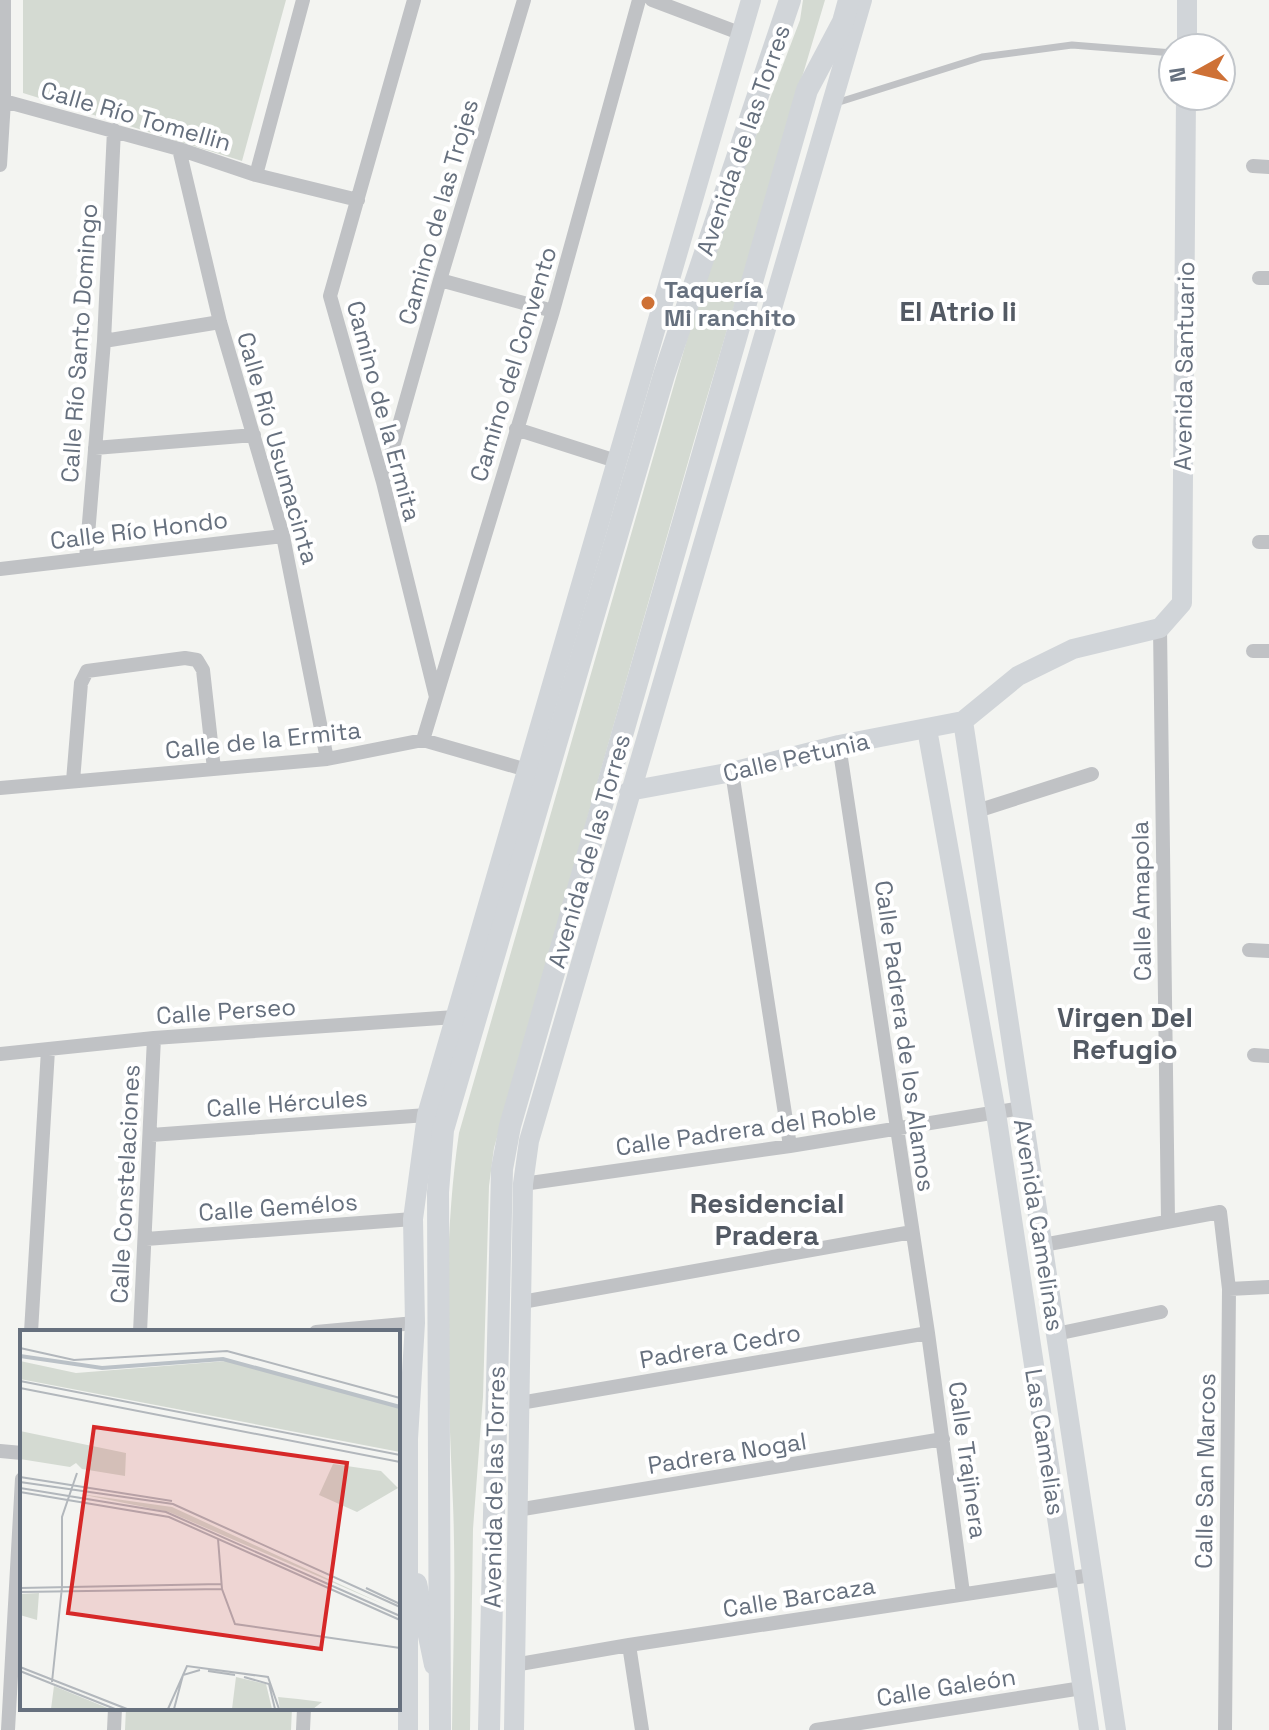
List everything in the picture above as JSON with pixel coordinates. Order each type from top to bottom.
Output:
[{"type":"main road","name":"Avenida de las Torres","points":[[440,1730],[438,1192],[443,1130],[664,375],[790,0]]},
{"type":"main road","name":"Avenida de las Torres","points":[[489,1730],[502,1169],[510,1126],[807,90],[843,22],[849,0]]},
{"type":"street","points":[[0,165],[4,101],[4,0]]},
{"type":"street","points":[[256,175],[303,0]]},
{"type":"street","name":"Camino de la Ermita","points":[[414,0],[330,296],[383,482],[436,697]]},
{"type":"street","name":"Camino de las Trojes","points":[[383,482],[524,0]]},
{"type":"street","name":"Camino del Convento","points":[[423,740],[553,311],[639,0]]},
{"type":"street","points":[[652,0],[742,34]]},
{"type":"street","name":"Avenida de las Torres","points":[[408,1730],[408,1540],[403,1439],[415,1323],[413,1219],[427,1115],[751,0]]},
{"type":"street","name":"Avenida de las Torres","points":[[514,1730],[523,1184],[529,1141],[862,0]]},
{"type":"street","points":[[1187,0],[1187,32]]},
{"type":"street","name":"Calle Río Tomellin","points":[[4,101],[179,149],[256,175],[358,200]]},
{"type":"street","name":"Avenida Santuario","points":[[1160,628],[1182,603],[1186,112]]},
{"type":"street","name":"Calle Río Santo Domingo","points":[[86,559],[104,341],[114,130]]},
{"type":"street","name":"Calle Río Usumacinta","points":[[179,149],[220,322],[283,536],[327,759]]},
{"type":"street","points":[[1253,166],[1269,167]]},
{"type":"street","points":[[440,280],[553,311]]},
{"type":"street","points":[[104,341],[220,322]]},
{"type":"street","points":[[516,429],[616,461]]},
{"type":"street","points":[[95,448],[254,435]]},
{"type":"street","name":"Calle Río Hondo","points":[[0,569],[283,536]]},
{"type":"street","points":[[963,721],[1018,676],[1073,649],[1160,628]]},
{"type":"street","name":"Calle Amapola","points":[[1160,628],[1168,1220]]},
{"type":"street","points":[[1253,651],[1269,651]]},
{"type":"street","points":[[73,781],[81,683],[87,671],[185,658],[197,660],[203,670],[214,769]]},
{"type":"street","name":"Calle Petunia","points":[[629,791],[732,772],[839,745],[963,721]]},
{"type":"street","name":"Avenida Camelinas","points":[[963,721],[1116,1730]]},
{"type":"street","name":"Las Camelias","points":[[927,729],[996,1113],[1089,1730]]},
{"type":"street","name":"Calle de la Ermita","points":[[0,788],[327,759],[423,740],[527,770]]},
{"type":"street","name":"Calle Padrera de los Alamos","points":[[839,745],[928,1333]]},
{"type":"street","points":[[732,772],[790,1146]]},
{"type":"street","points":[[977,811],[1092,774]]},
{"type":"street","points":[[1249,950],[1269,951]]},
{"type":"street","name":"Calle Perseo","points":[[0,1054],[154,1038],[455,1017]]},
{"type":"street","name":"Calle Constelaciones","points":[[140,1330],[154,1038]]},
{"type":"street","points":[[31,1330],[48,1050]]},
{"type":"street","name":"Calle Padrera del Roble","points":[[523,1184],[790,1146],[1022,1108]]},
{"type":"street","name":"Calle Hércules","points":[[151,1135],[427,1115]]},
{"type":"street","name":"Calle San Marcos","points":[[1168,1220],[1220,1212],[1229,1289],[1225,1730]]},
{"type":"street","name":"Calle Gemélos","points":[[146,1239],[413,1219]]},
{"type":"street","points":[[1043,1245],[1168,1220]]},
{"type":"street","points":[[522,1302],[912,1232]]},
{"type":"street","points":[[1229,1289],[1269,1287]]},
{"type":"street","points":[[1056,1334],[1161,1312]]},
{"type":"street","points":[[338,1330],[415,1323]]},
{"type":"street","name":"Padrera Cedro","points":[[520,1403],[928,1333]]},
{"type":"street","name":"Calle Trajinera","points":[[928,1333],[963,1593]]},
{"type":"street","name":"Padrera Nogal","points":[[517,1510],[943,1439]]},
{"type":"street","points":[[0,1451],[20,1453]]},
{"type":"street","points":[[8,1730],[20,1515]]},
{"type":"street","points":[[408,1540],[440,1697]]},
{"type":"street","name":"Calle Barcaza","points":[[514,1665],[1091,1575]]},
{"type":"street","points":[[629,1645],[642,1730]]},
{"type":"street","name":"Calle Galeón","points":[[816,1730],[1082,1688]]},
{"type":"street","points":[[114,1730],[115,1710]]},
{"type":"street","points":[[303,1730],[304,1710]]},
{"type":"lane","points":[[834,104],[982,57],[1072,45],[1157,52]]},
{"type":"shaded area","points":[[23,0],[286,0],[242,161],[23,93]]},
{"type":"shaded area","points":[[803,0],[825,0],[694,441],[494,1148],[489,1186],[483,1397],[473,1529],[470,1730],[452,1730],[454,1561],[448,1272],[459,1133],[713,249],[800,20]]},
{"type":"shaded area","points":[[126,1710],[292,1710],[291,1730],[125,1730]]},
{"type":"place","name":"Taquería Mi ranchito","points":[[648,303]]},
{"type":"district","name":"El Atrio Ii","points":[[958,311]]},
{"type":"district","name":"Virgen Del Refugio","points":[[1125,1033]]},
{"type":"district","name":"Residencial Pradera","points":[[767,1219]]}]
